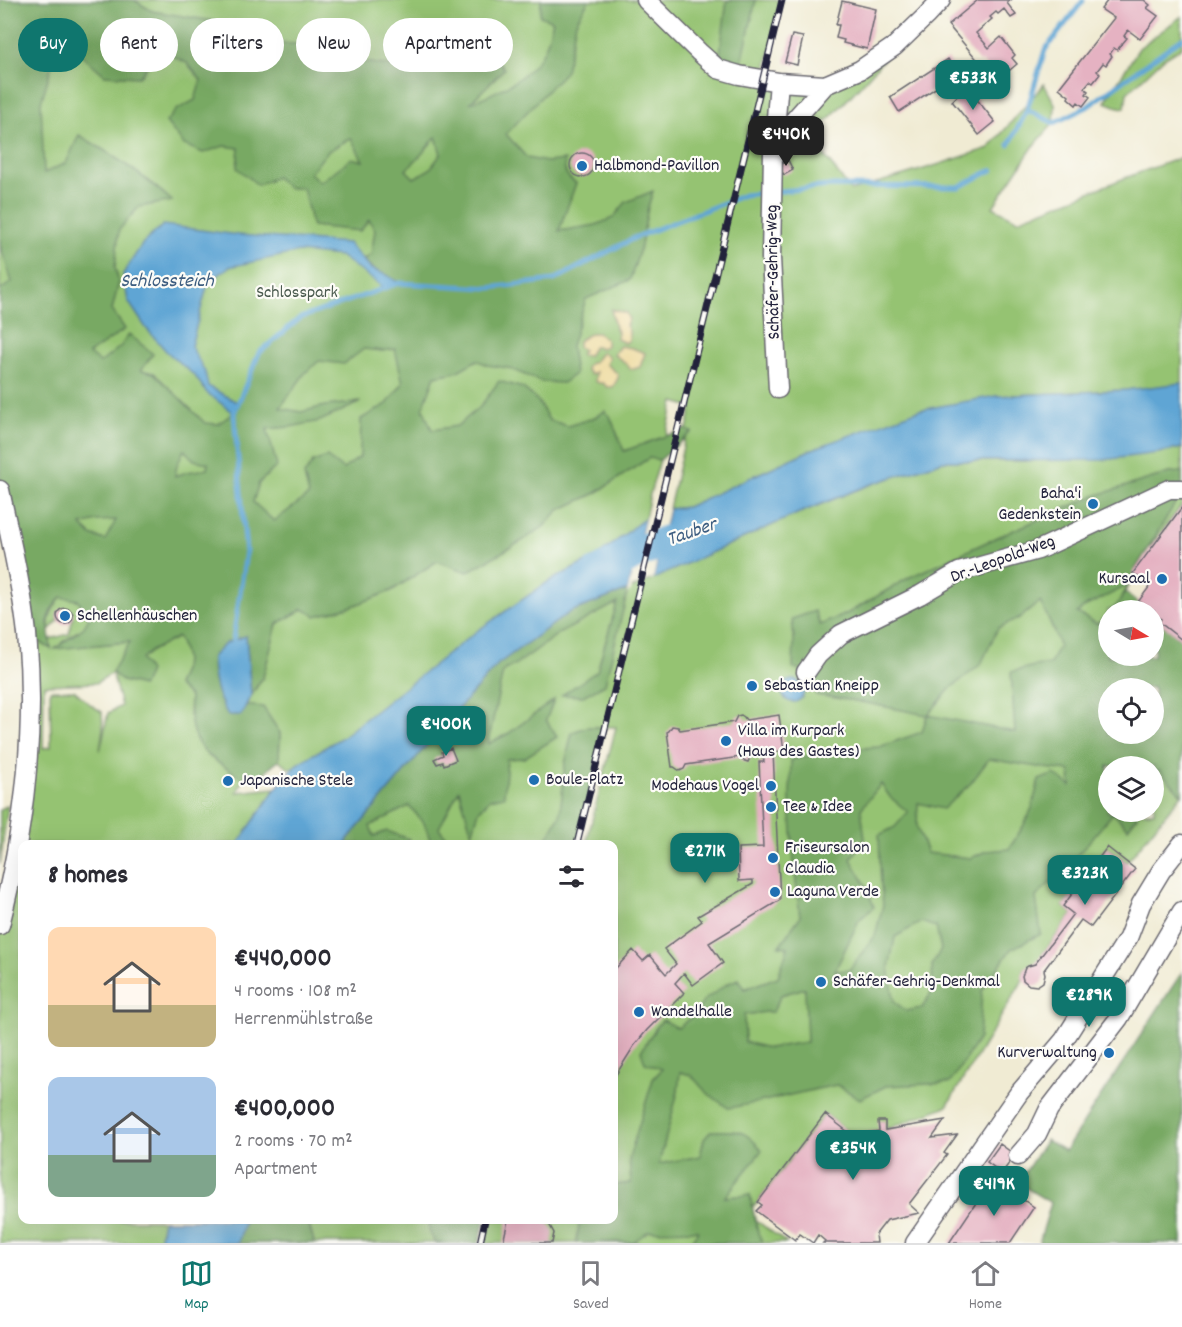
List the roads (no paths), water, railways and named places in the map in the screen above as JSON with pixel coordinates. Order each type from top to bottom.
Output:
[{"type":"street","points":[[646,0],[717,69],[779,82],[825,85],[860,70],[895,46],[941,0]]},
{"type":"street","name":"Schäfer-Gehrig-Weg","points":[[778,389],[771,258],[774,148],[779,82]]},
{"type":"street","points":[[774,148],[825,85]]},
{"type":"street","name":"Dr.-Leopold-Weg","points":[[806,672],[818,655],[841,634],[911,600],[959,572],[1038,550],[1169,489],[1182,489]]},
{"type":"street","points":[[0,490],[9,572],[27,634],[30,697],[19,840]]},
{"type":"street","points":[[0,925],[18,844]]},
{"type":"street","points":[[915,1243],[1019,1094],[1064,1040],[1128,938],[1141,904],[1161,871],[1182,844]]},
{"type":"street","points":[[1018,1156],[1037,1134],[1049,1110],[1119,1018],[1182,911]]},
{"type":"water","name":"Schlossteich","points":[[163,225],[238,235],[348,243],[371,269],[399,283],[384,288],[340,256],[299,252],[229,267],[208,283],[191,346],[205,372],[208,386],[237,402],[234,413],[207,393],[195,376],[167,352],[146,328],[128,301],[123,274],[143,243]]},
{"type":"water","points":[[1182,383],[1182,448],[1103,460],[943,461],[869,485],[799,513],[653,579],[669,509],[687,507],[810,450],[919,410],[996,396],[1126,390]]},
{"type":"water","points":[[645,518],[628,590],[570,612],[498,664],[348,840],[241,840],[276,788],[297,764],[341,738],[477,631],[548,582],[599,555]]},
{"type":"water","points":[[246,636],[251,695],[241,715],[228,715],[216,688],[212,657],[226,643]]},
{"type":"water","points":[[793,680],[801,683],[804,691],[801,699],[793,702],[785,699],[782,691],[785,683]]},
{"type":"water","points":[[162,1224],[244,1224],[238,1243],[159,1243]]},
{"type":"waterway","points":[[1009,145],[1027,110],[1045,50],[1083,1]]},
{"type":"waterway","points":[[1027,110],[1054,123],[1087,107],[1182,38]]},
{"type":"waterway","points":[[233,640],[246,552],[234,413],[259,353],[300,318],[399,283],[489,288],[554,280],[636,237],[744,195],[829,186],[959,187],[992,170]]},
{"type":"waterway","name":"Tauber","points":[[597,574],[635,553],[701,530]]},
{"type":"railway","points":[[578,840],[782,0]]},
{"type":"railway","points":[[480,1243],[484,1224]]},
{"type":"place","name":"Halbmond-Pavillon","points":[[582,166]]},
{"type":"place","name":"Baha'i Gedenkstein","points":[[1093,504]]},
{"type":"place","name":"Kursaal","points":[[1162,579]]},
{"type":"place","name":"Schellenhäuschen","points":[[65,616]]},
{"type":"place","name":"Sebastian Kneipp","points":[[752,686]]},
{"type":"place","name":"Villa im Kurpark (Haus des Gastes)","points":[[726,741]]},
{"type":"place","name":"Boule-Platz","points":[[534,780]]},
{"type":"place","name":"Japanische Stele","points":[[228,781]]},
{"type":"place","name":"Modehaus Vogel","points":[[771,786]]},
{"type":"place","name":"Tee & Idee","points":[[771,807]]},
{"type":"place","name":"Friseursalon Claudia","points":[[773,858]]},
{"type":"place","name":"Laguna Verde","points":[[775,892]]},
{"type":"place","name":"Schäfer-Gehrig-Denkmal","points":[[821,982]]},
{"type":"place","name":"Wandelhalle","points":[[639,1012]]},
{"type":"place","name":"Kurverwaltung","points":[[1109,1053]]},
{"type":"park label","name":"Schlosspark","points":[[297,293]]}]
